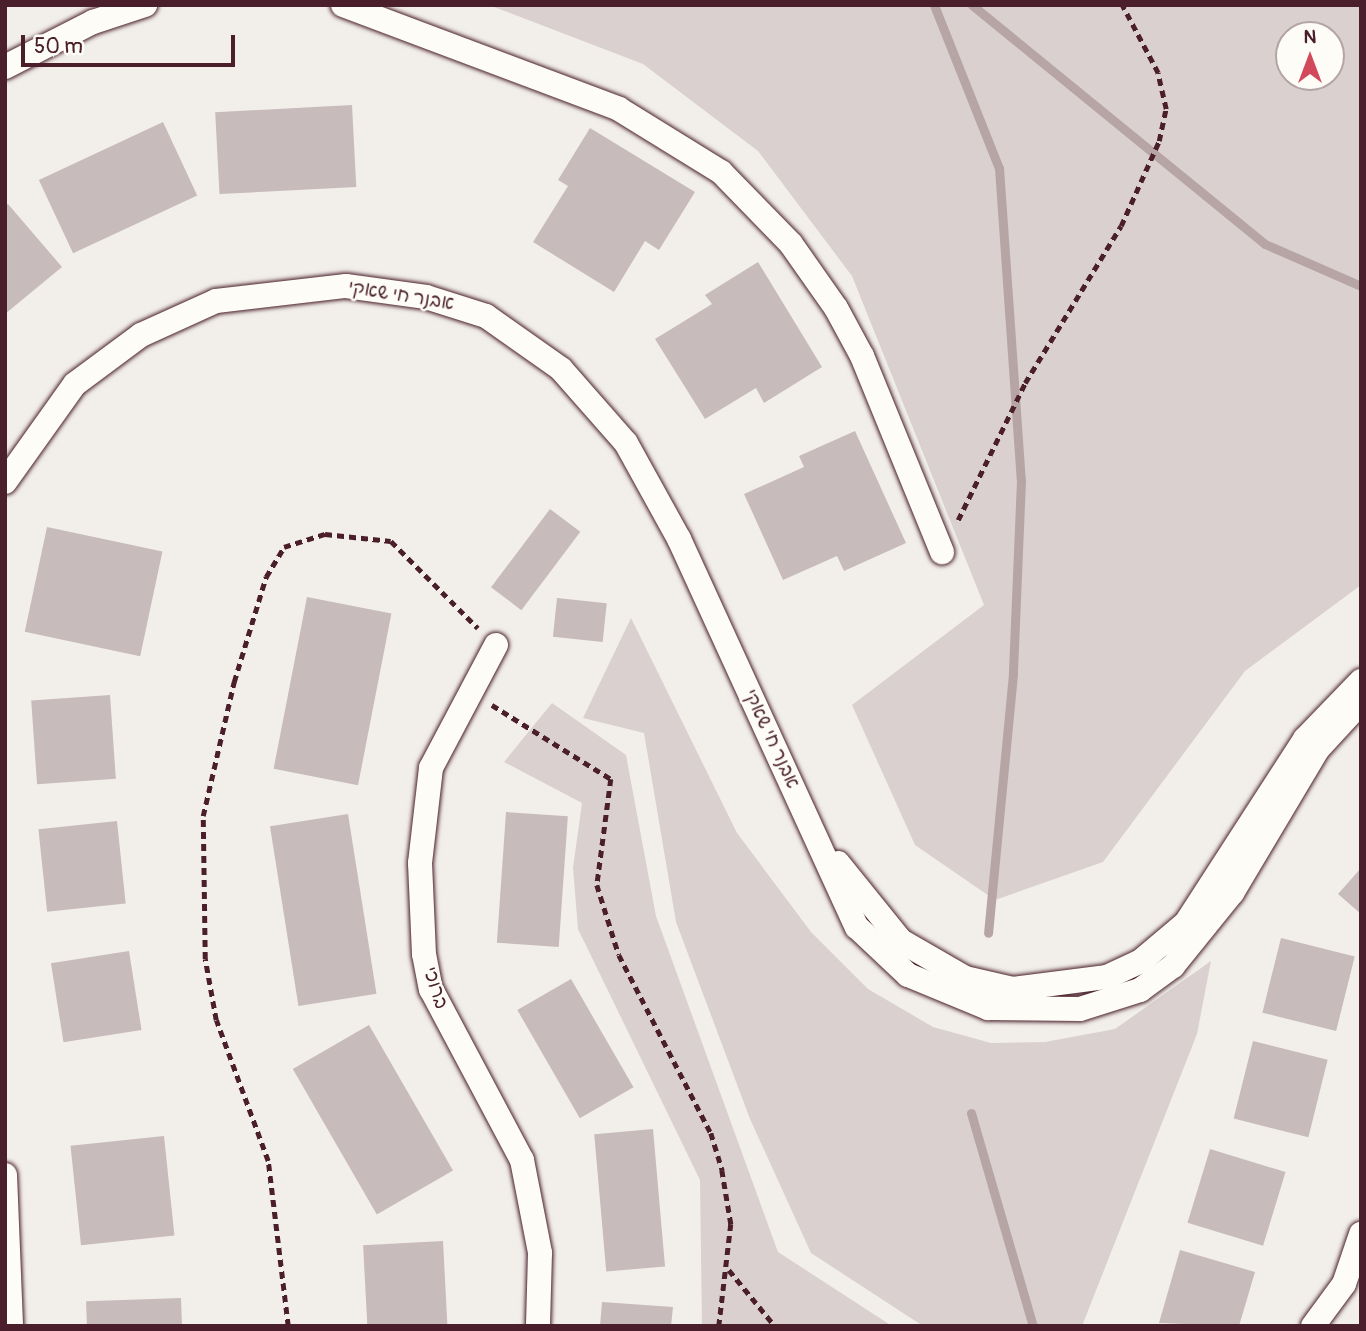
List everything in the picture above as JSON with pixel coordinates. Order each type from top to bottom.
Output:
[{"type":"street","points":[[5,67],[93,22],[145,5]]},
{"type":"street","points":[[343,5],[619,109],[721,172],[791,244],[836,308],[862,356],[942,552]]},
{"type":"street","name":"אבנר חי שאקי","points":[[5,482],[75,384],[141,335],[216,301],[346,286],[426,297],[486,316],[561,369],[626,443],[679,539],[822,844],[857,927],[886,958],[932,989],[1018,1012],[1111,1002],[1173,966],[1203,934],[1318,749],[1361,702]]},
{"type":"street","name":"ברוכי","points":[[496,645],[473,694],[431,768],[422,811],[424,954],[431,989],[522,1160],[540,1253],[538,1326]]},
{"type":"street","name":"אבנר חי שאקי","points":[[822,844],[884,925],[943,968],[1013,989],[1107,977],[1141,961],[1186,923],[1305,739],[1361,681]]},
{"type":"street","points":[[5,1175],[11,1326]]},
{"type":"street","points":[[1313,1326],[1344,1284],[1361,1234]]},
{"type":"path","points":[[942,552],[1026,383],[1121,226],[1159,141],[1166,109],[1158,73],[1122,5]]},
{"type":"path","points":[[288,1326],[268,1161],[216,1020],[205,959],[203,816],[234,682],[266,578],[284,547],[325,534],[391,541],[496,645]]},
{"type":"path","points":[[473,694],[611,779],[597,886],[619,955],[711,1133],[731,1224],[728,1269],[719,1326]]},
{"type":"path","points":[[728,1269],[775,1326]]},
{"type":"shaded area","points":[[489,5],[1361,5],[1361,585],[1245,671],[1103,862],[995,900],[915,845],[852,705],[984,605],[852,276],[758,151],[643,64]]},
{"type":"shaded area","points":[[631,618],[737,833],[811,932],[868,989],[933,1027],[991,1043],[1045,1042],[1115,1029],[1211,961],[1197,1034],[1082,1326],[923,1326],[811,1253],[750,1119],[676,922],[644,733],[583,718]]},
{"type":"shaded area","points":[[552,703],[626,755],[656,916],[778,1252],[892,1326],[702,1326],[700,1180],[578,929],[573,868],[582,803],[504,762]]},
{"type":"building","points":[[352,105],[356,187],[219,194],[215,112]]},
{"type":"building","points":[[163,122],[197,195],[73,253],[39,180]]},
{"type":"building","points":[[590,128],[695,192],[659,250],[645,241],[614,292],[533,242],[568,186],[558,180]]},
{"type":"building","points":[[8,204],[62,267],[5,314],[5,206]]},
{"type":"building","points":[[758,262],[822,367],[764,403],[756,388],[705,419],[655,339],[712,304],[705,295]]},
{"type":"building","points":[[855,431],[906,543],[844,571],[837,556],[783,580],[744,494],[804,467],[799,456]]},
{"type":"building","points":[[550,509],[580,532],[521,610],[491,587]]},
{"type":"building","points":[[47,527],[162,552],[140,656],[25,632]]},
{"type":"building","points":[[307,597],[391,613],[358,785],[274,769]]},
{"type":"building","points":[[557,598],[607,603],[603,642],[553,637]]},
{"type":"building","points":[[110,695],[116,779],[37,784],[31,701]]},
{"type":"building","points":[[506,812],[568,816],[559,947],[497,943]]},
{"type":"building","points":[[348,814],[376,994],[298,1006],[270,826]]},
{"type":"building","points":[[117,821],[126,904],[47,912],[38,829]]},
{"type":"building","points":[[1361,868],[1361,914],[1338,894]]},
{"type":"building","points":[[1281,938],[1355,956],[1336,1031],[1262,1013]]},
{"type":"building","points":[[129,951],[142,1030],[63,1042],[51,963]]},
{"type":"building","points":[[571,979],[634,1087],[580,1118],[517,1010]]},
{"type":"building","points":[[369,1025],[453,1170],[377,1214],[293,1069]]},
{"type":"building","points":[[1253,1041],[1328,1060],[1308,1137],[1234,1119]]},
{"type":"building","points":[[653,1129],[665,1266],[606,1272],[594,1134]]},
{"type":"building","points":[[164,1136],[174,1235],[81,1245],[71,1146]]},
{"type":"building","points":[[1210,1149],[1286,1172],[1263,1246],[1187,1223]]},
{"type":"building","points":[[443,1241],[447,1326],[367,1326],[363,1245]]},
{"type":"building","points":[[1180,1250],[1255,1272],[1239,1326],[1159,1323]]},
{"type":"building","points":[[181,1298],[182,1326],[87,1326],[86,1301]]},
{"type":"building","points":[[602,1302],[673,1307],[671,1326],[600,1326]]},
{"type":"waterway","points":[[934,5],[999,168],[1021,480],[1013,674],[988,933]]},
{"type":"waterway","points":[[972,5],[1265,244],[1361,286]]},
{"type":"waterway","points":[[971,1113],[1033,1326]]}]
